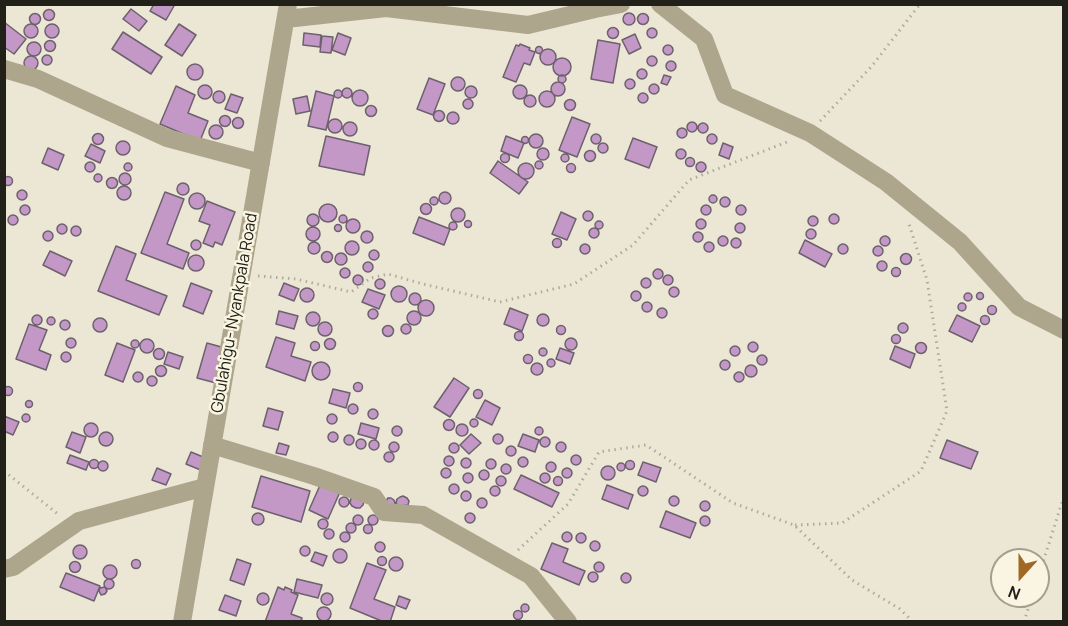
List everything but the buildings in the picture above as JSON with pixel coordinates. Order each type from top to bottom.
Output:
[{"type":"street","points":[[287,12],[386,8],[528,25],[621,4]]},
{"type":"street","points":[[660,4],[705,39],[725,95],[810,133],[886,182],[960,242],[1020,307],[1064,330]]},
{"type":"street","name":"Gbulahigu- Nyankpala Road","points":[[182,621],[287,12]]},
{"type":"street","points":[[4,69],[39,79],[167,138],[261,163]]},
{"type":"street","points":[[212,445],[315,476],[374,497],[384,512],[423,515],[531,576],[568,621]]},
{"type":"street","points":[[4,569],[13,567],[79,521],[205,487]]},
{"type":"path","points":[[242,274],[296,279],[351,292],[371,278],[388,274],[500,302],[574,284],[633,245],[689,180],[810,133],[872,66],[920,4]]},
{"type":"path","points":[[506,562],[568,504],[599,452],[646,445],[733,503],[794,525],[842,523],[921,471],[947,411],[927,280],[898,191]]},
{"type":"path","points":[[4,471],[72,526]]},
{"type":"path","points":[[1048,548],[1064,496]]},
{"type":"path","points":[[794,525],[852,580],[900,609],[913,621]]}]
